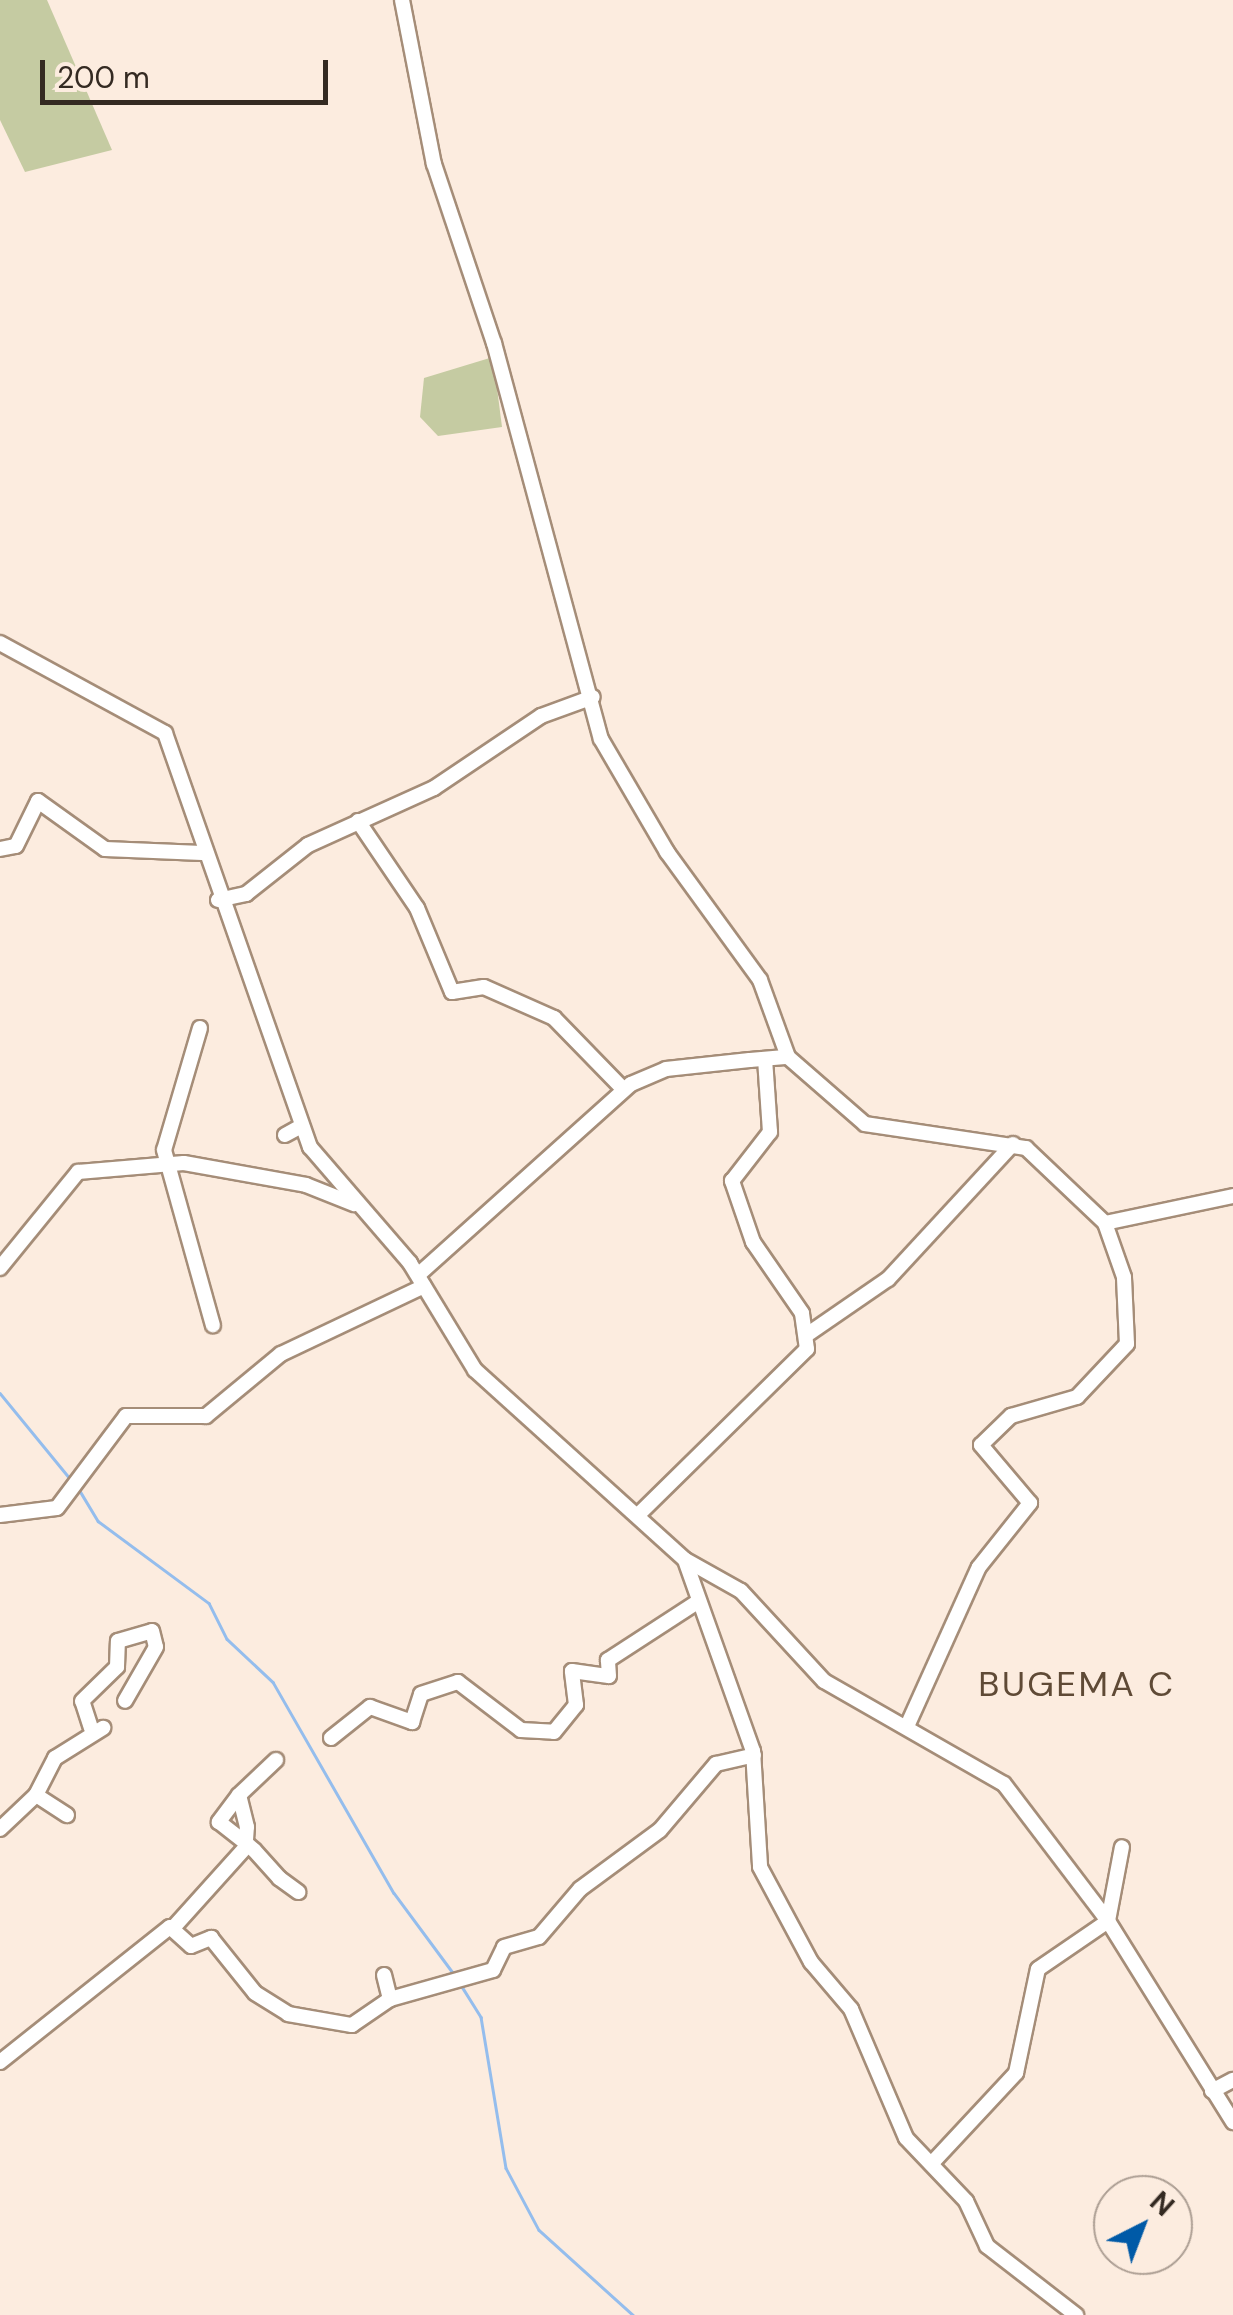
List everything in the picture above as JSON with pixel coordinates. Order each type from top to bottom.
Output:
[{"type":"street","points":[[402,0],[434,164],[593,697],[601,738],[667,852],[760,980],[788,1057],[865,1124],[1013,1144],[1061,1172],[1106,1223],[1124,1277],[1127,1344],[1076,1397],[1010,1416],[980,1445],[1030,1503],[979,1567],[908,1724]]},
{"type":"street","points":[[0,644],[165,732],[218,900],[301,1126],[360,1207],[421,1280],[495,1392],[640,1513],[684,1560],[741,1591],[824,1681],[908,1724],[1004,1784],[1108,1921],[1233,2122]]},
{"type":"street","points":[[218,900],[246,894],[276,865],[593,697]]},
{"type":"street","points":[[0,849],[16,846],[38,802],[106,850],[202,853]]},
{"type":"street","points":[[358,821],[410,897],[452,992],[484,987],[554,1018],[624,1090]]},
{"type":"street","points":[[200,1028],[169,1107],[168,1161],[214,1326]]},
{"type":"street","points":[[0,1515],[57,1508],[126,1416],[206,1416],[281,1354],[421,1280],[624,1090],[666,1069],[788,1057]]},
{"type":"street","points":[[640,1513],[760,1402],[807,1350],[808,1334],[753,1242],[732,1181],[770,1132],[765,1059]]},
{"type":"street","points":[[285,1135],[301,1126]]},
{"type":"street","points":[[808,1334],[888,1279],[1013,1144]]},
{"type":"street","points":[[0,1268],[78,1172],[168,1161],[306,1185],[360,1207]]},
{"type":"street","points":[[1106,1223],[1233,1196]]},
{"type":"street","points":[[684,1560],[754,1755],[760,1867],[811,1962],[851,2009],[906,2138],[933,2162],[987,2246],[1076,2315]]},
{"type":"street","points":[[332,1738],[370,1708],[412,1722],[421,1694],[458,1682],[522,1730],[554,1732],[576,1705],[572,1671],[608,1676],[608,1660],[699,1601]]},
{"type":"street","points":[[0,1829],[36,1795],[45,1770],[97,1728],[82,1702],[117,1667],[118,1641],[152,1630],[156,1647],[125,1701]]},
{"type":"street","points":[[173,1928],[191,1946],[211,1938],[255,1993],[288,2014],[352,2026],[390,2000],[492,1970],[504,1947],[538,1937],[580,1889],[660,1830],[716,1764],[754,1755]]},
{"type":"street","points":[[276,1760],[217,1818],[298,1892]]},
{"type":"street","points":[[36,1795],[67,1815]]},
{"type":"street","points":[[0,2062],[173,1928],[246,1843],[240,1795]]},
{"type":"street","points":[[933,2162],[1016,2074],[1038,1969],[1108,1921],[1122,1847]]},
{"type":"street","points":[[384,1975],[390,2000]]},
{"type":"street","points":[[1212,2091],[1233,2080]]},
{"type":"green space","points":[[0,0],[47,0],[112,150],[25,172],[0,120]]},
{"type":"green space","points":[[493,357],[502,427],[438,436],[420,417],[424,378]]},
{"type":"waterway","points":[[0,1393],[72,1481]]},
{"type":"waterway","points":[[80,1491],[98,1521],[209,1603],[227,1639],[273,1682],[394,1893],[454,1974]]},
{"type":"waterway","points":[[461,1985],[481,2017],[506,2168],[539,2230],[633,2315]]},
{"type":"district","name":"BUGEMA C","points":[[1077,1684]]}]
